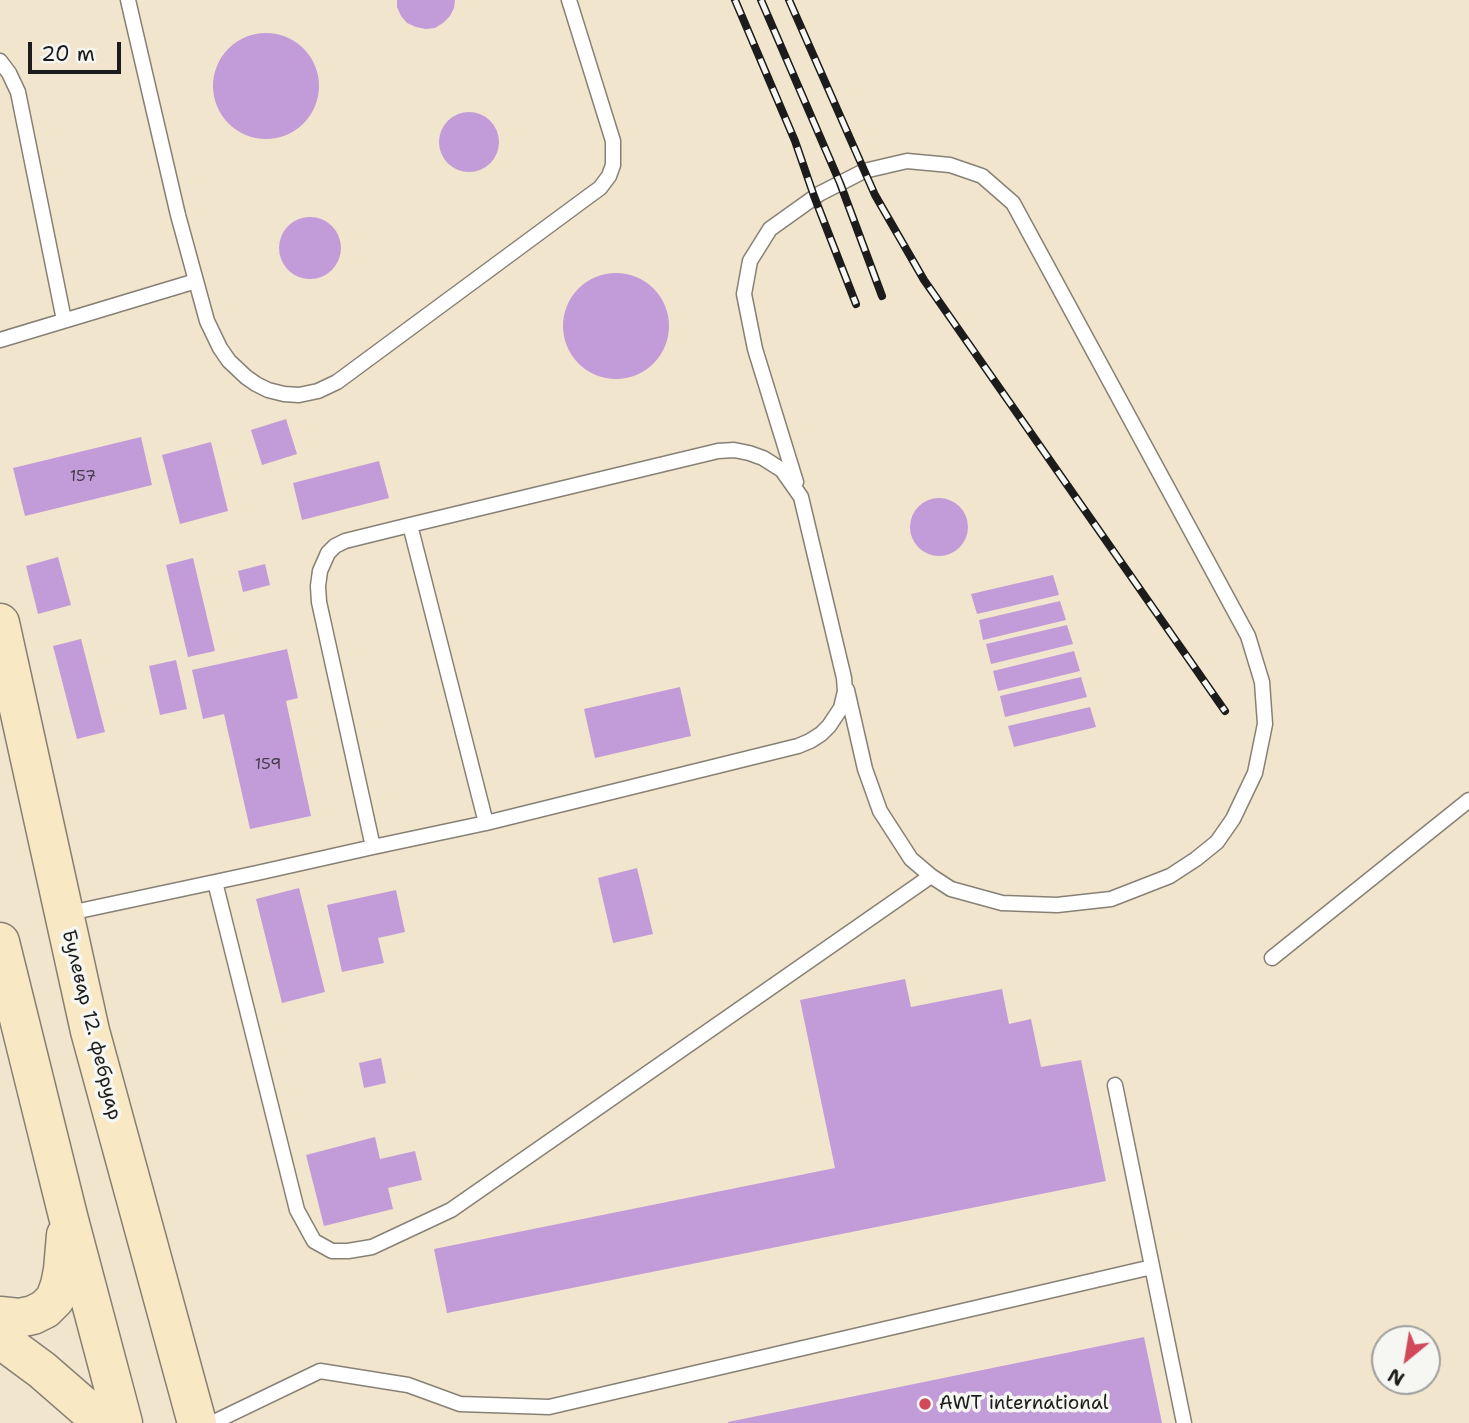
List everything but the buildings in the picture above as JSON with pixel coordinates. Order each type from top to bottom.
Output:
[{"type":"main road","name":"Булевар 12. фебруар","points":[[0,623],[90,1031],[197,1423]]},
{"type":"main road","points":[[0,942],[7,1003],[123,1423]]},
{"type":"main road","points":[[0,1315],[19,1318],[33,1315],[55,1299],[63,1270],[68,1216]]},
{"type":"main road","points":[[0,1339],[42,1370],[103,1423]]},
{"type":"lane","points":[[128,0],[178,215],[207,321],[219,348],[238,370],[256,384],[284,394],[318,391],[337,382],[579,204],[600,188],[609,176],[613,165],[613,141],[569,0]]},
{"type":"lane","points":[[0,61],[18,92],[64,320]]},
{"type":"lane","points":[[906,161],[950,165],[982,176],[1013,203],[1248,636],[1262,682],[1265,724],[1255,773],[1233,820],[1217,842],[1170,876],[1111,899],[1057,905],[1002,903],[951,889],[930,876],[911,859],[880,811],[865,769],[844,678],[801,496],[755,349],[744,294],[750,261],[770,229],[819,194],[864,171],[906,161]]},
{"type":"lane","points":[[0,340],[196,281]]},
{"type":"lane","points":[[373,847],[319,601],[318,578],[328,553],[335,546],[345,541],[410,525],[726,450],[749,453],[775,465],[789,478],[801,496]]},
{"type":"lane","points":[[410,525],[486,823]]},
{"type":"lane","points":[[64,914],[486,823],[798,746],[821,734],[836,716],[844,699],[844,678]]},
{"type":"lane","points":[[1272,958],[1469,800]]},
{"type":"lane","points":[[215,882],[297,1210],[314,1241],[332,1251],[348,1251],[372,1247],[451,1210],[930,876]]},
{"type":"lane","points":[[1115,1085],[1184,1423]]},
{"type":"lane","points":[[212,1423],[320,1371],[408,1385],[460,1404],[549,1406],[1152,1266]]},
{"type":"railway","points":[[735,0],[795,141],[856,304]]},
{"type":"railway","points":[[761,0],[840,183],[882,296]]},
{"type":"railway","points":[[789,0],[875,195],[924,280],[1225,711]]},
{"type":"place","name":"AWT international","points":[[925,1404]]}]
